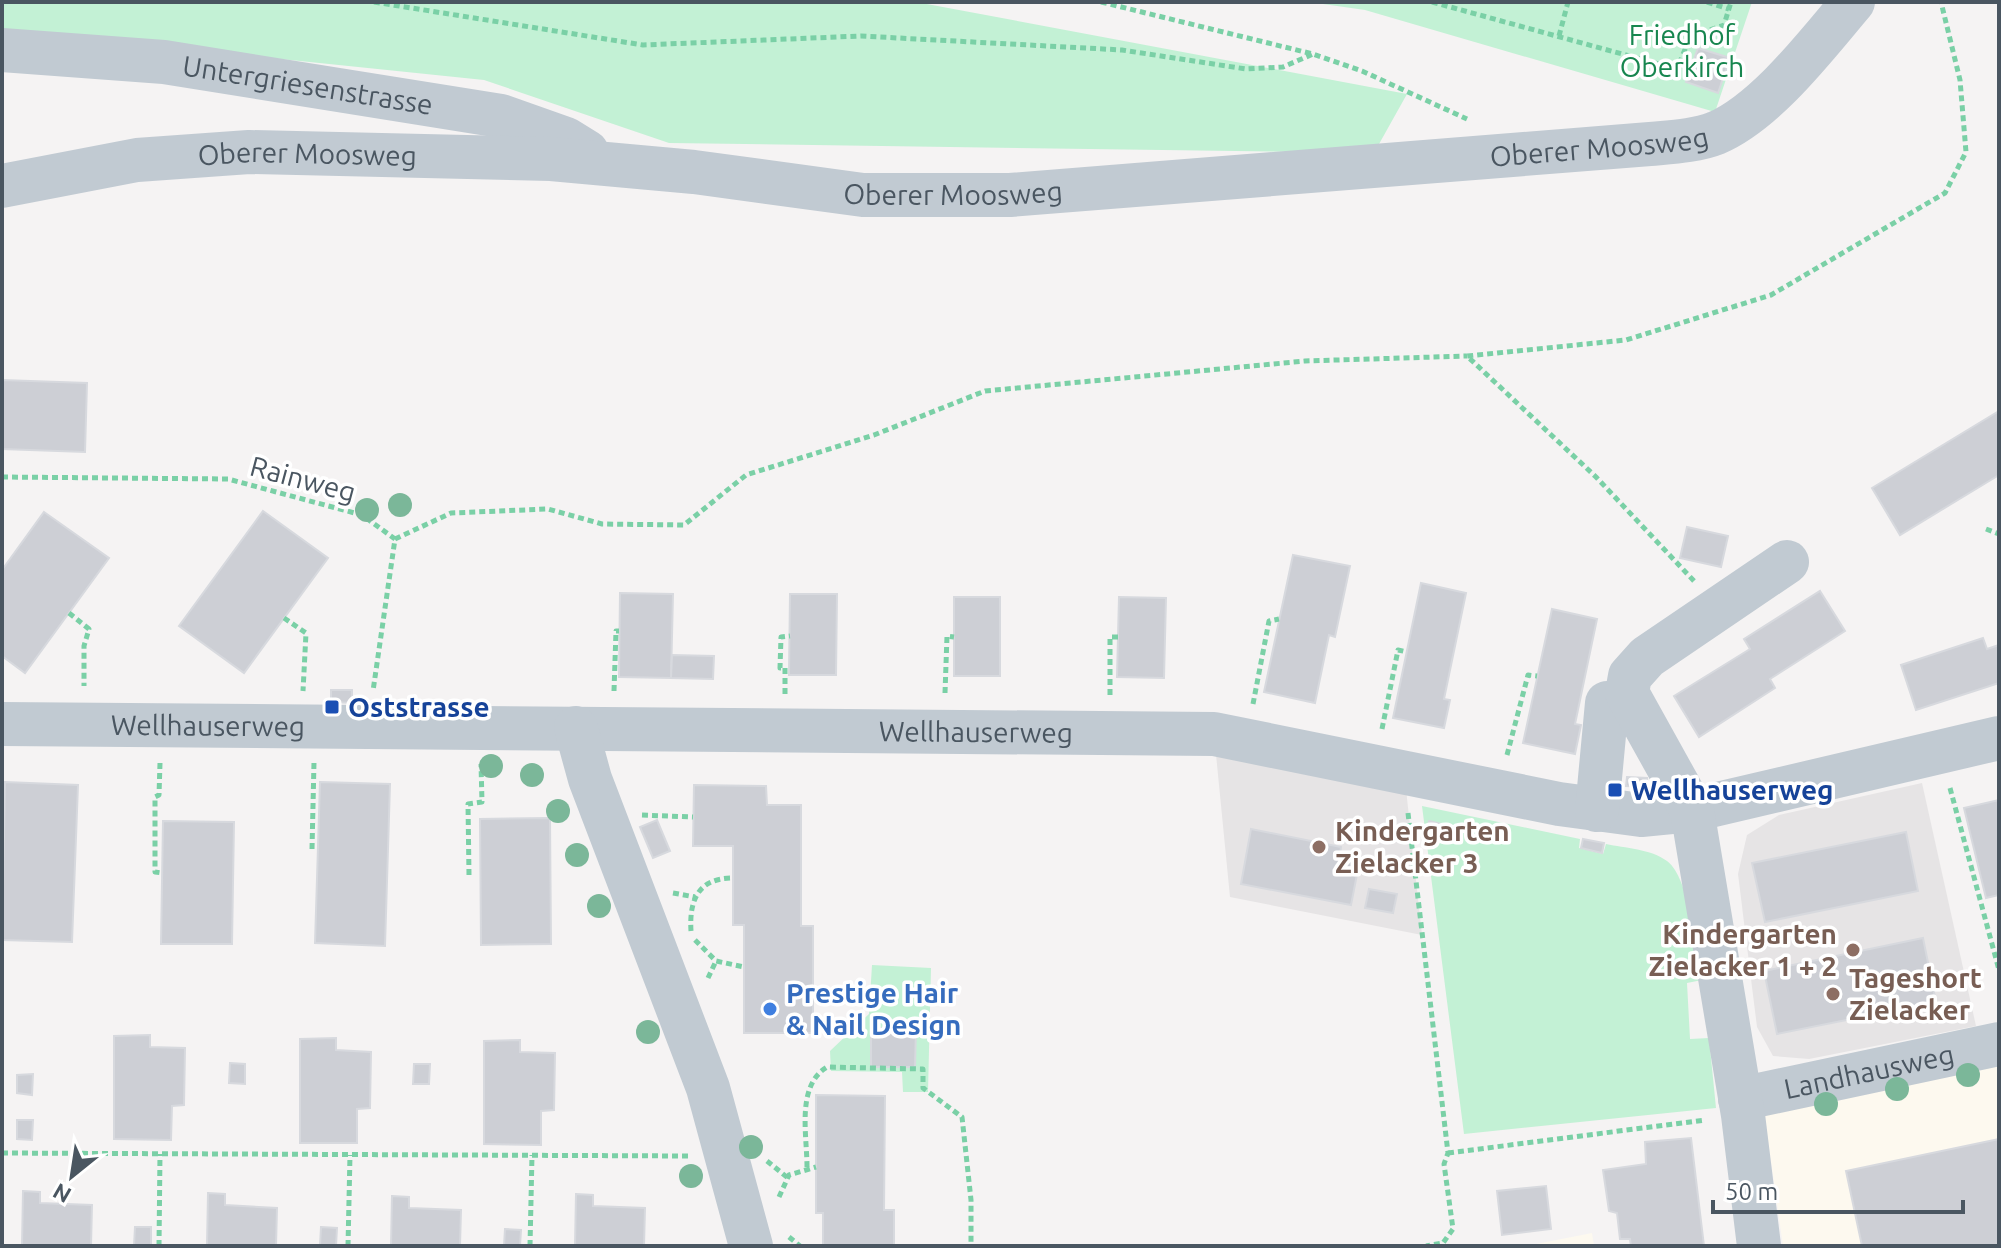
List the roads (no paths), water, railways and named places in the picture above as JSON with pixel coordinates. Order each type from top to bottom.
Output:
[{"type":"street","name":"Oberer Moosweg","points":[[2,186],[137,160],[235,152],[602,162],[863,195],[1010,195],[1145,187],[1690,140],[1716,133],[1742,118],[1770,94],[1853,2]]},
{"type":"street","name":"Untergriesenstrasse","points":[[2,50],[164,62],[501,116],[566,139],[602,162]]},
{"type":"street","points":[[1759,1246],[1741,1107],[1692,810],[1627,693],[1630,676],[1647,657],[1787,562]]},
{"type":"street","points":[[1597,810],[1607,703]]},
{"type":"street","name":"Wellhauserweg","points":[[2,724],[85,724],[307,738],[367,728],[1214,734],[1597,810],[1641,815],[1692,810],[1999,738]]},
{"type":"street","points":[[576,728],[590,779],[767,1237]]},
{"type":"street","name":"Landhausweg","points":[[1741,1107],[1999,1044]]},
{"type":"place","name":"Oststrasse","points":[[332,707]]},
{"type":"place","name":"Wellhauserweg","points":[[1615,790]]},
{"type":"place","name":"Kindergarten Zielacker 3","points":[[1319,847]]},
{"type":"place","name":"Kindergarten Zielacker 1 + 2","points":[[1853,950]]},
{"type":"place","name":"Tageshort Zielacker","points":[[1833,994]]},
{"type":"place","name":"Prestige Hair & Nail Design","points":[[770,1009]]},
{"type":"park label","name":"Friedhof Oberkirch","points":[[1682,51]]}]
